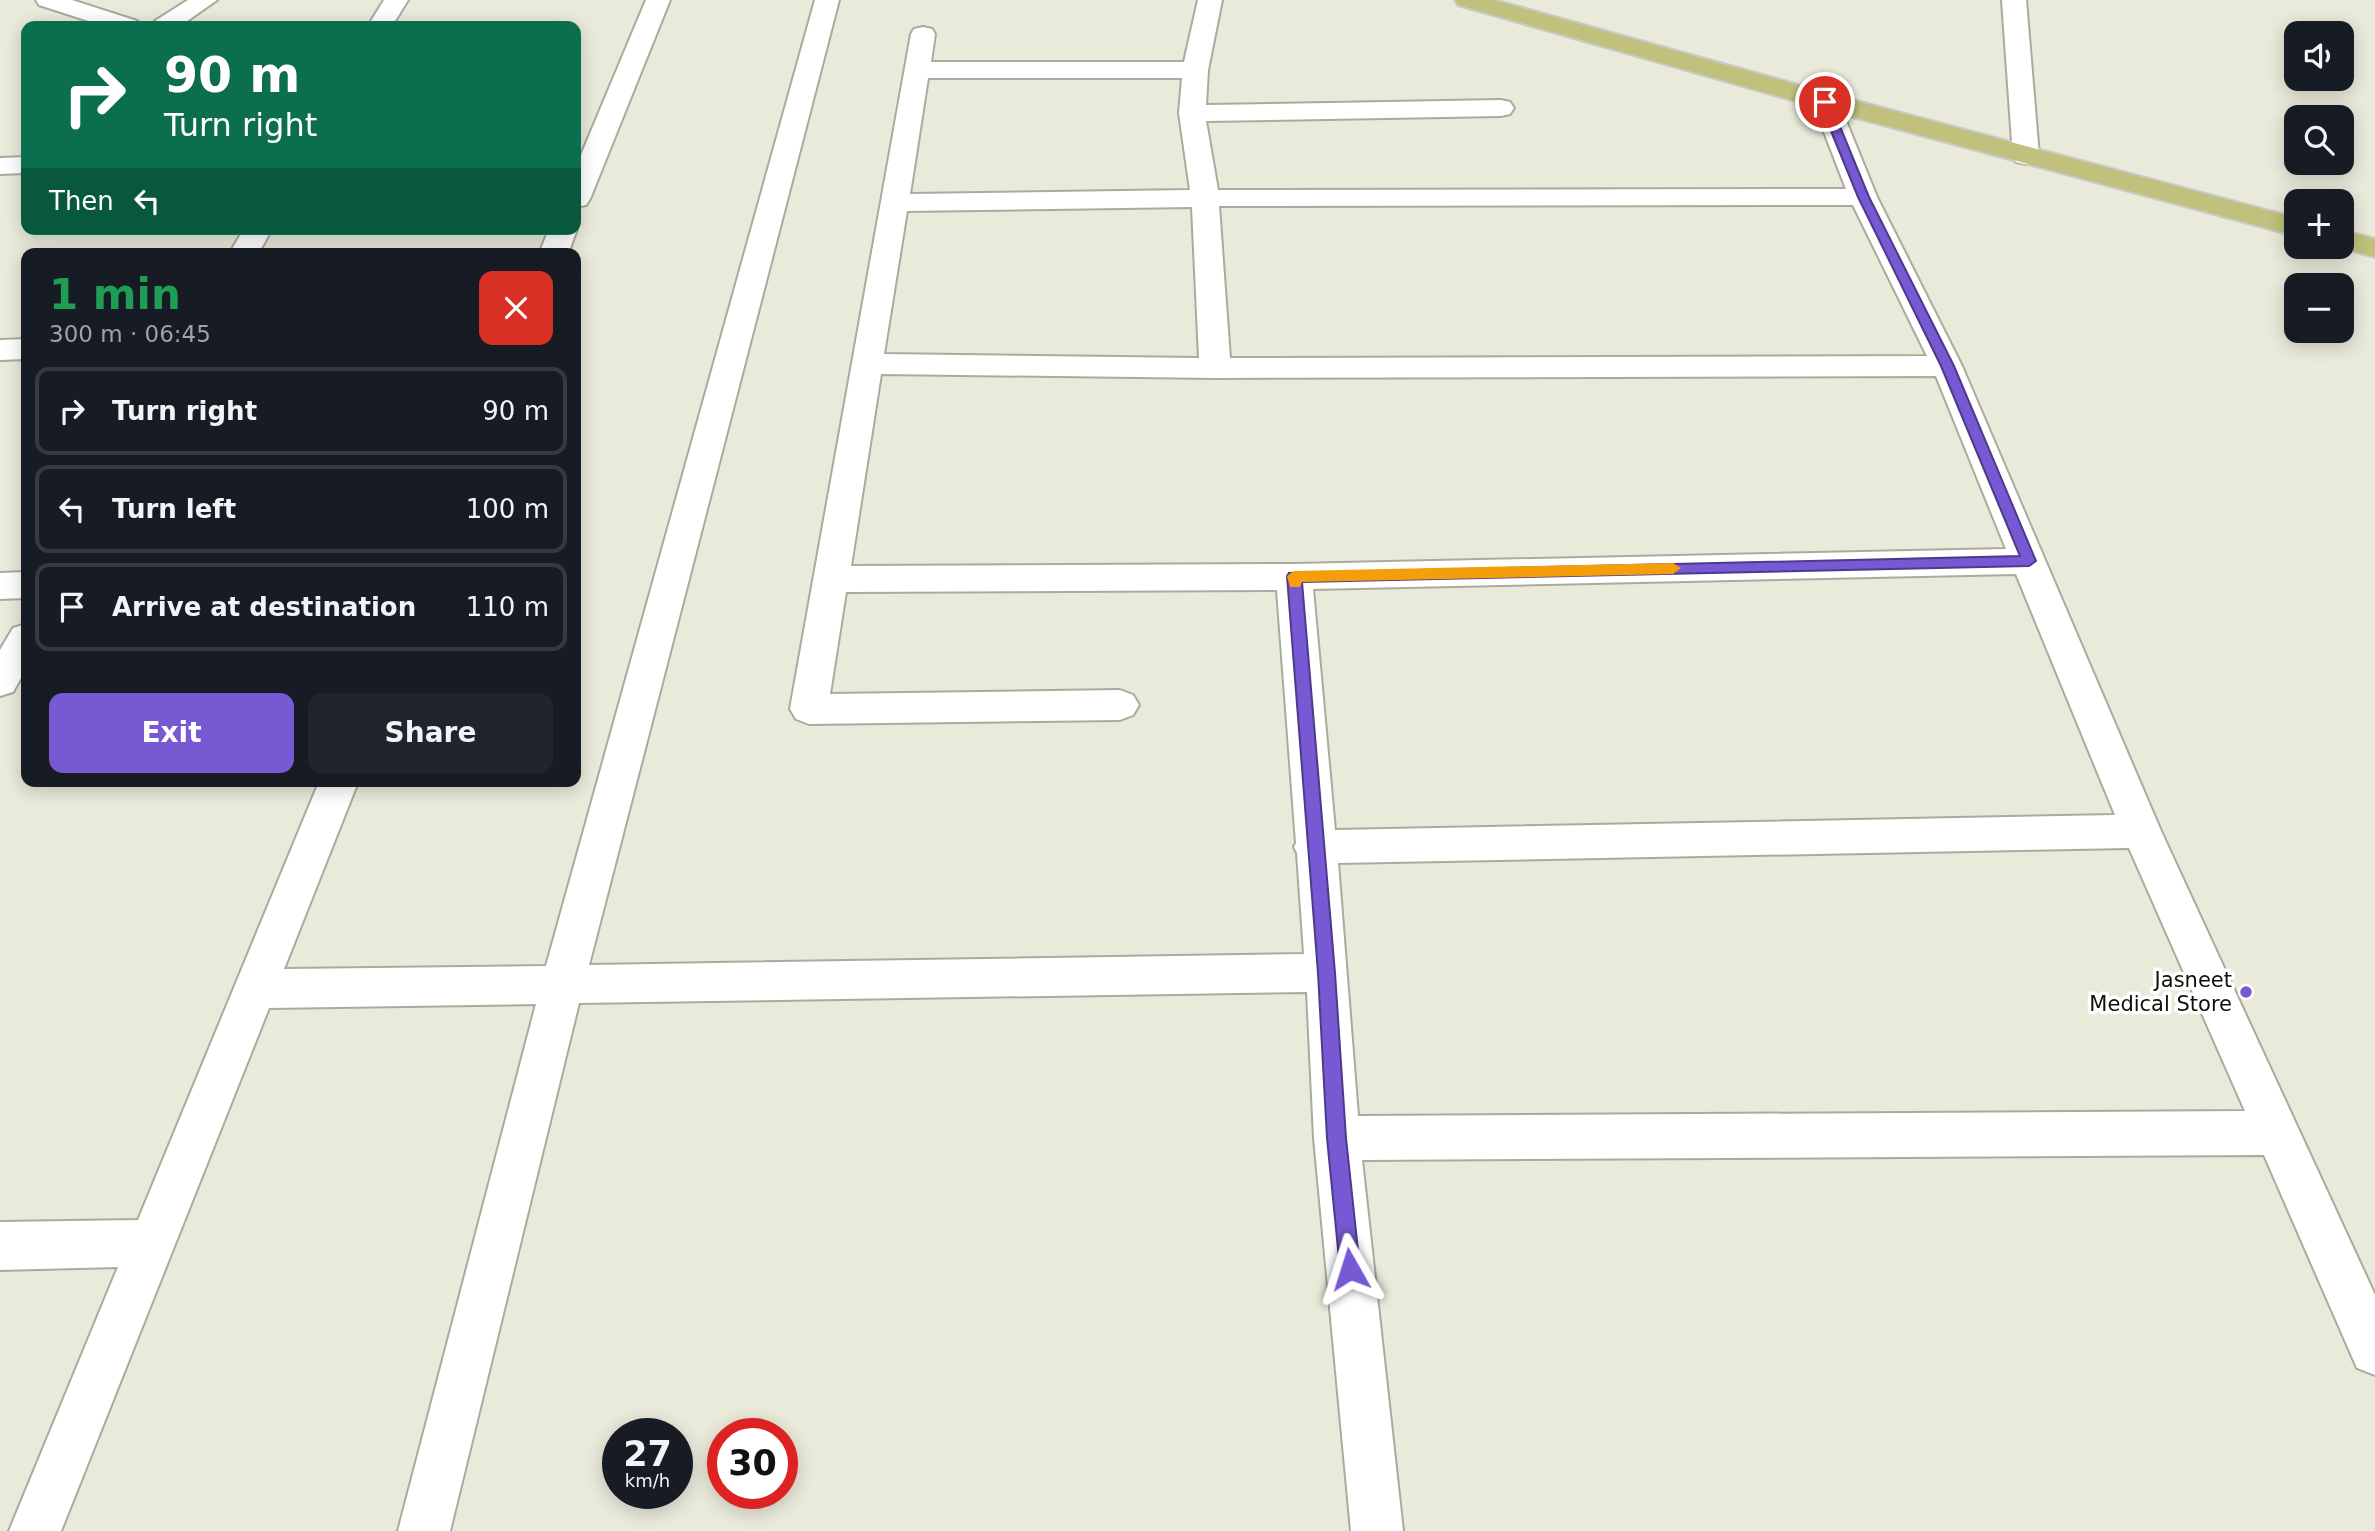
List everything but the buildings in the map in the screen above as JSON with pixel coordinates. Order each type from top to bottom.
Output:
[{"type":"main road","points":[[1467,0],[1825,102],[2284,224]]},
{"type":"main road","points":[[2354,242],[2375,248]]},
{"type":"street","points":[[48,0],[113,21]]},
{"type":"street","points":[[172,21],[205,0]]},
{"type":"street","points":[[383,21],[396,0]]},
{"type":"street","points":[[581,187],[658,0]]},
{"type":"street","points":[[424,1531],[562,986],[827,0]]},
{"type":"street","points":[[1210,0],[1195,70],[1192,113],[1205,198],[1215,368]]},
{"type":"street","points":[[2014,0],[2026,156]]},
{"type":"street","points":[[923,34],[809,709],[1120,705]]},
{"type":"street","points":[[917,70],[1195,70]]},
{"type":"street","points":[[1825,102],[1863,197],[1947,366],[2141,831],[2375,1350]]},
{"type":"street","points":[[1192,113],[1501,108]]},
{"type":"street","points":[[0,166],[21,165]]},
{"type":"street","points":[[894,203],[1205,198],[1863,197]]},
{"type":"street","points":[[0,350],[21,349]]},
{"type":"street","points":[[867,364],[1215,368],[1947,366]]},
{"type":"street","points":[[833,579],[1294,576],[2029,561]]},
{"type":"street","points":[[1294,576],[1337,1138],[1377,1531]]},
{"type":"street","points":[[0,586],[21,585]]},
{"type":"street","points":[[0,682],[21,646]]},
{"type":"street","points":[[35,1531],[337,787]]},
{"type":"street","points":[[1314,847],[2141,831]]},
{"type":"street","points":[[255,989],[1326,973]]},
{"type":"street","points":[[1337,1138],[2276,1133]]},
{"type":"street","points":[[0,1246],[152,1243]]},
{"type":"slow traffic","points":[[1295,584],[1294,576],[1673,568]]},
{"type":"place","name":"Jasneet Medical Store","points":[[2246,992]]},
{"type":"route","points":[[1350,1269],[1337,1138],[1294,576],[2029,561],[1947,366],[1863,197],[1825,102]]}]
